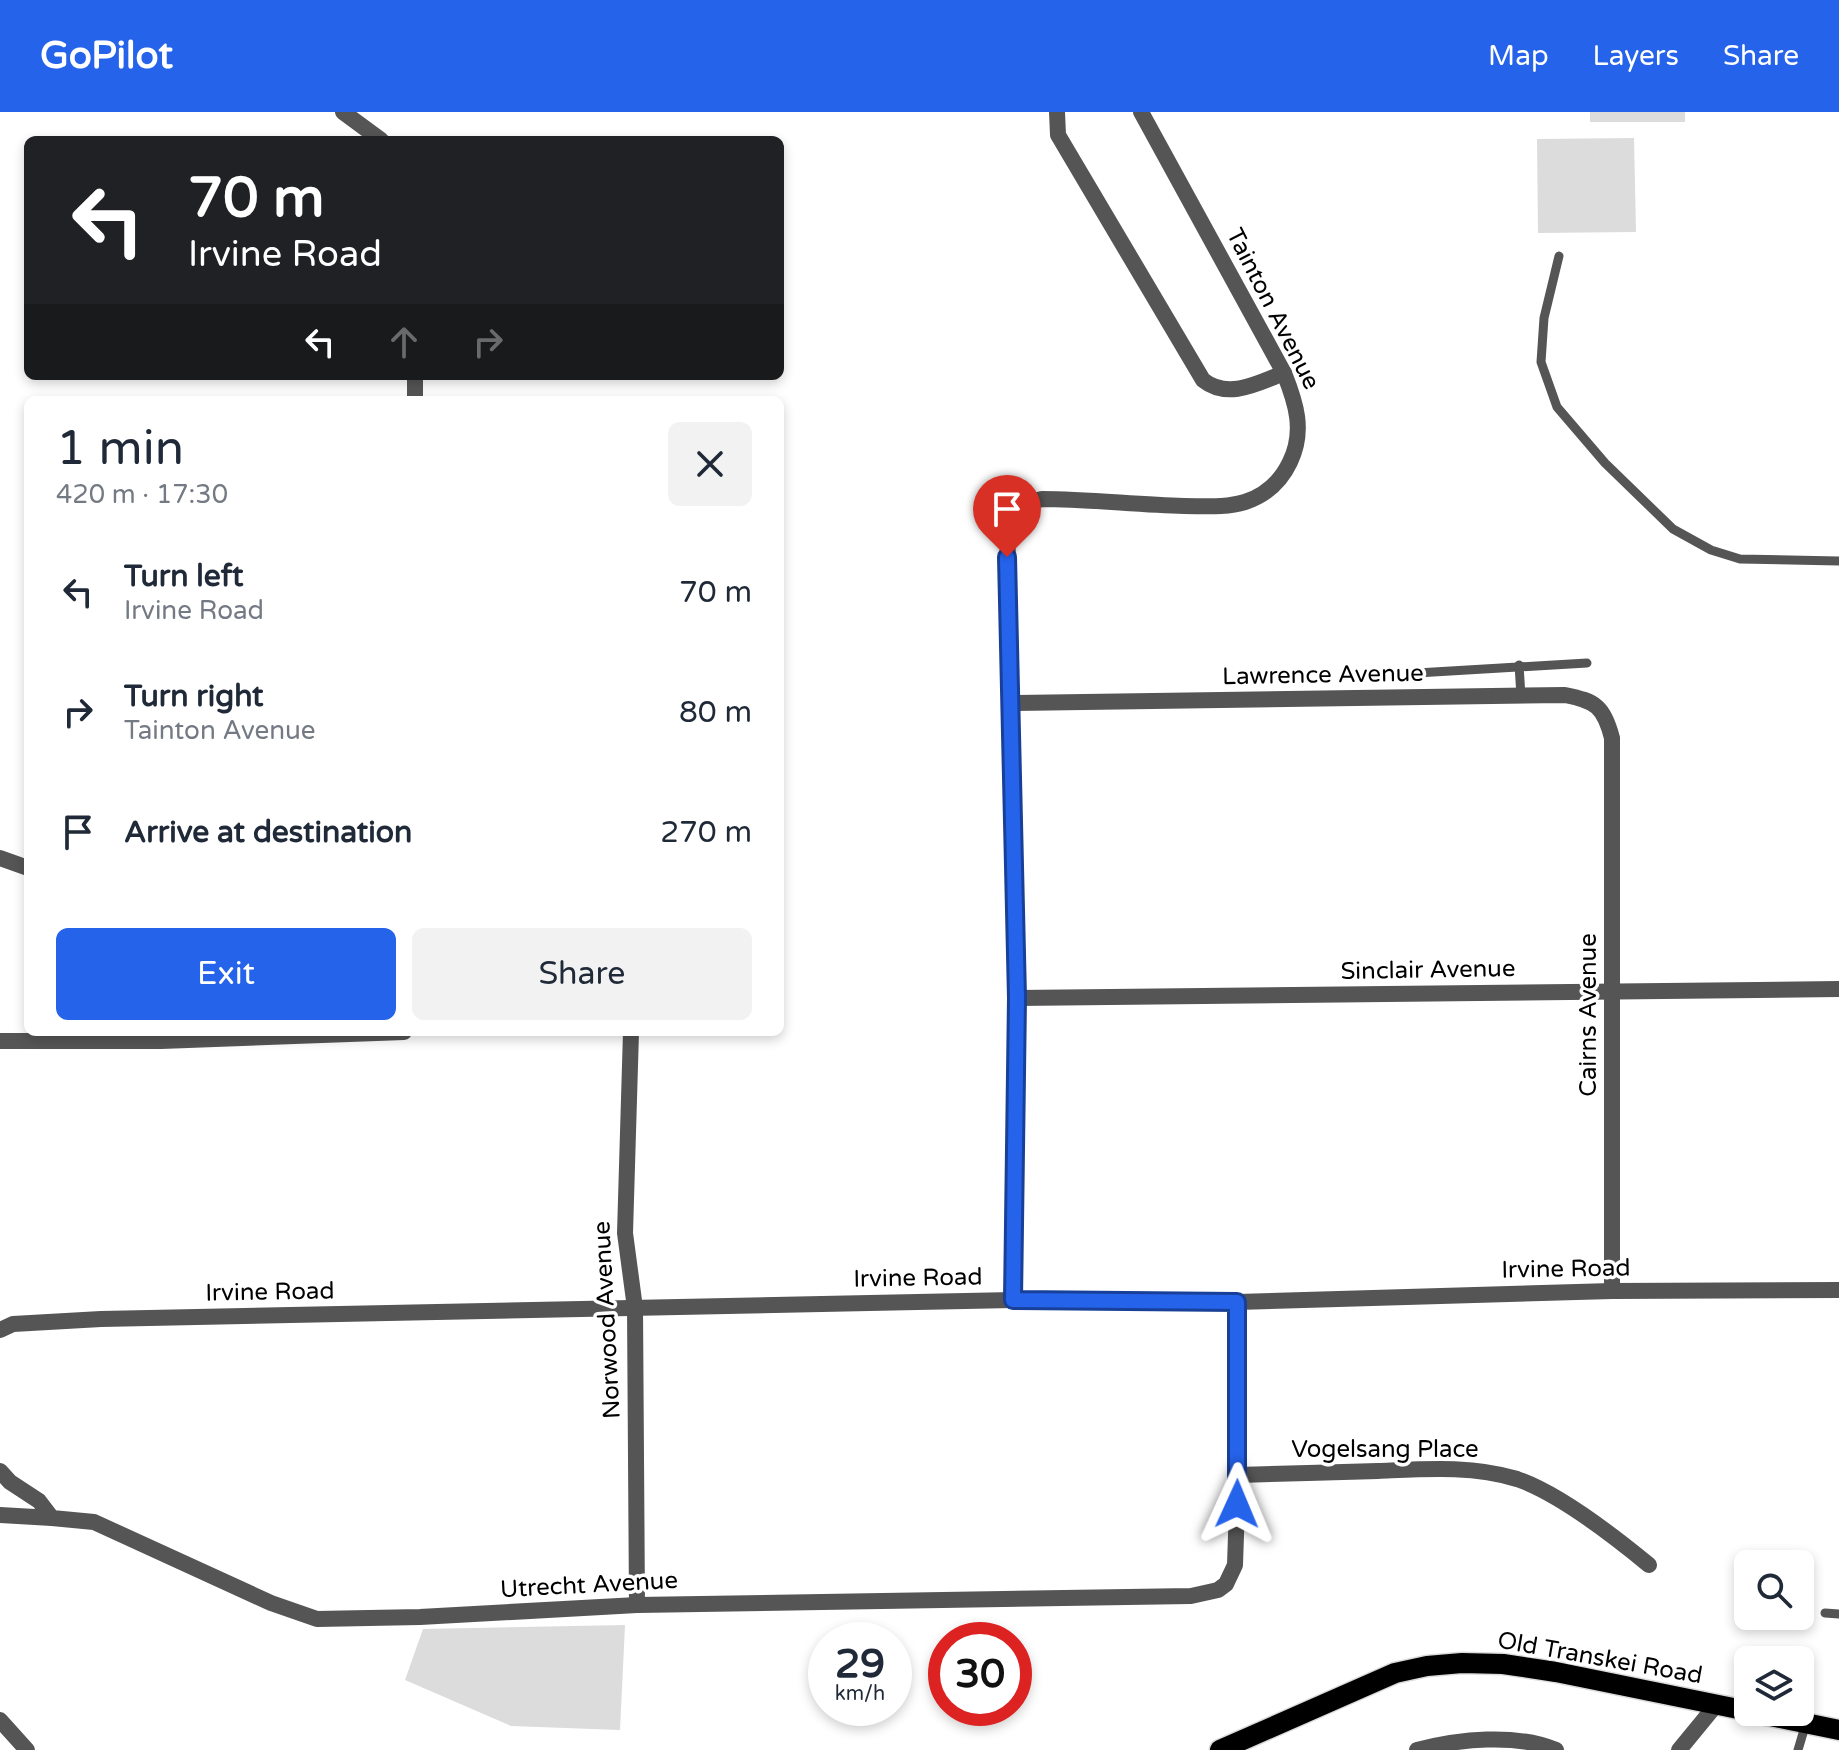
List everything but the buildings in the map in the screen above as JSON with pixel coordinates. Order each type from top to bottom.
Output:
[{"type":"main road","name":"Old Transkei Road","points":[[1220,1750],[1351,1690],[1395,1673],[1427,1666],[1503,1664],[1734,1709]]},
{"type":"main road","name":"Old Transkei Road","points":[[1814,1725],[1839,1730]]},
{"type":"street","points":[[343,112],[376,136]]},
{"type":"street","points":[[1057,112],[1058,135],[1203,380],[1216,388],[1235,390],[1284,373]]},
{"type":"street","name":"Tainton Avenue","points":[[1013,1300],[1017,998],[1006,528],[1010,512],[1020,505],[1042,499],[1215,506],[1246,502],[1261,495],[1280,479],[1292,459],[1296,440],[1298,416],[1284,373],[1141,112]]},
{"type":"street","name":"Lawrence Avenue","points":[[1011,703],[1565,695],[1594,703],[1602,710],[1612,738]]},
{"type":"street","name":"Cairns Avenue","points":[[1612,738],[1612,1291]]},
{"type":"street","points":[[0,858],[24,867]]},
{"type":"street","name":"Sinclair Avenue","points":[[1017,998],[1839,989]]},
{"type":"street","points":[[0,1041],[161,1041],[264,1036]]},
{"type":"street","name":"Norwood Avenue","points":[[631,1036],[625,1233],[635,1308],[637,1605]]},
{"type":"street","name":"Irvine Road","points":[[0,1330],[13,1324],[101,1319],[1013,1300],[1237,1302],[1612,1291],[1839,1290]]},
{"type":"street","points":[[1237,1302],[1238,1475]]},
{"type":"street","name":"Vogelsang Place","points":[[1238,1475],[1433,1469],[1497,1474],[1521,1480],[1548,1495],[1613,1535],[1649,1565]]},
{"type":"street","points":[[0,1471],[10,1482],[39,1501],[52,1518]]},
{"type":"street","name":"Utrecht Avenue","points":[[0,1515],[94,1522],[271,1603],[317,1619],[420,1617],[637,1605],[1178,1597],[1218,1590],[1226,1584],[1235,1565],[1238,1475]]},
{"type":"street","points":[[1679,1750],[1716,1705]]},
{"type":"street","points":[[0,1720],[27,1750]]},
{"type":"street","points":[[1417,1750],[1485,1740],[1528,1743],[1556,1750]]},
{"type":"lane","points":[[1559,256],[1544,318],[1541,362],[1557,407],[1605,463],[1673,529],[1711,550],[1740,559],[1839,561]]},
{"type":"lane","points":[[1400,674],[1587,663]]},
{"type":"lane","points":[[1519,665],[1521,696]]},
{"type":"lane","points":[[1825,1613],[1839,1614]]},
{"type":"lane","points":[[1798,1750],[1805,1726]]},
{"type":"shaded area","points":[[1590,112],[1685,112],[1685,122],[1590,122]]},
{"type":"shaded area","points":[[1634,138],[1636,232],[1538,233],[1537,139]]},
{"type":"shaded area","points":[[625,1625],[620,1730],[511,1726],[405,1680],[423,1629]]},
{"type":"route","points":[[1007,557],[1017,998],[1013,1300],[1237,1302],[1237,1504]]}]
